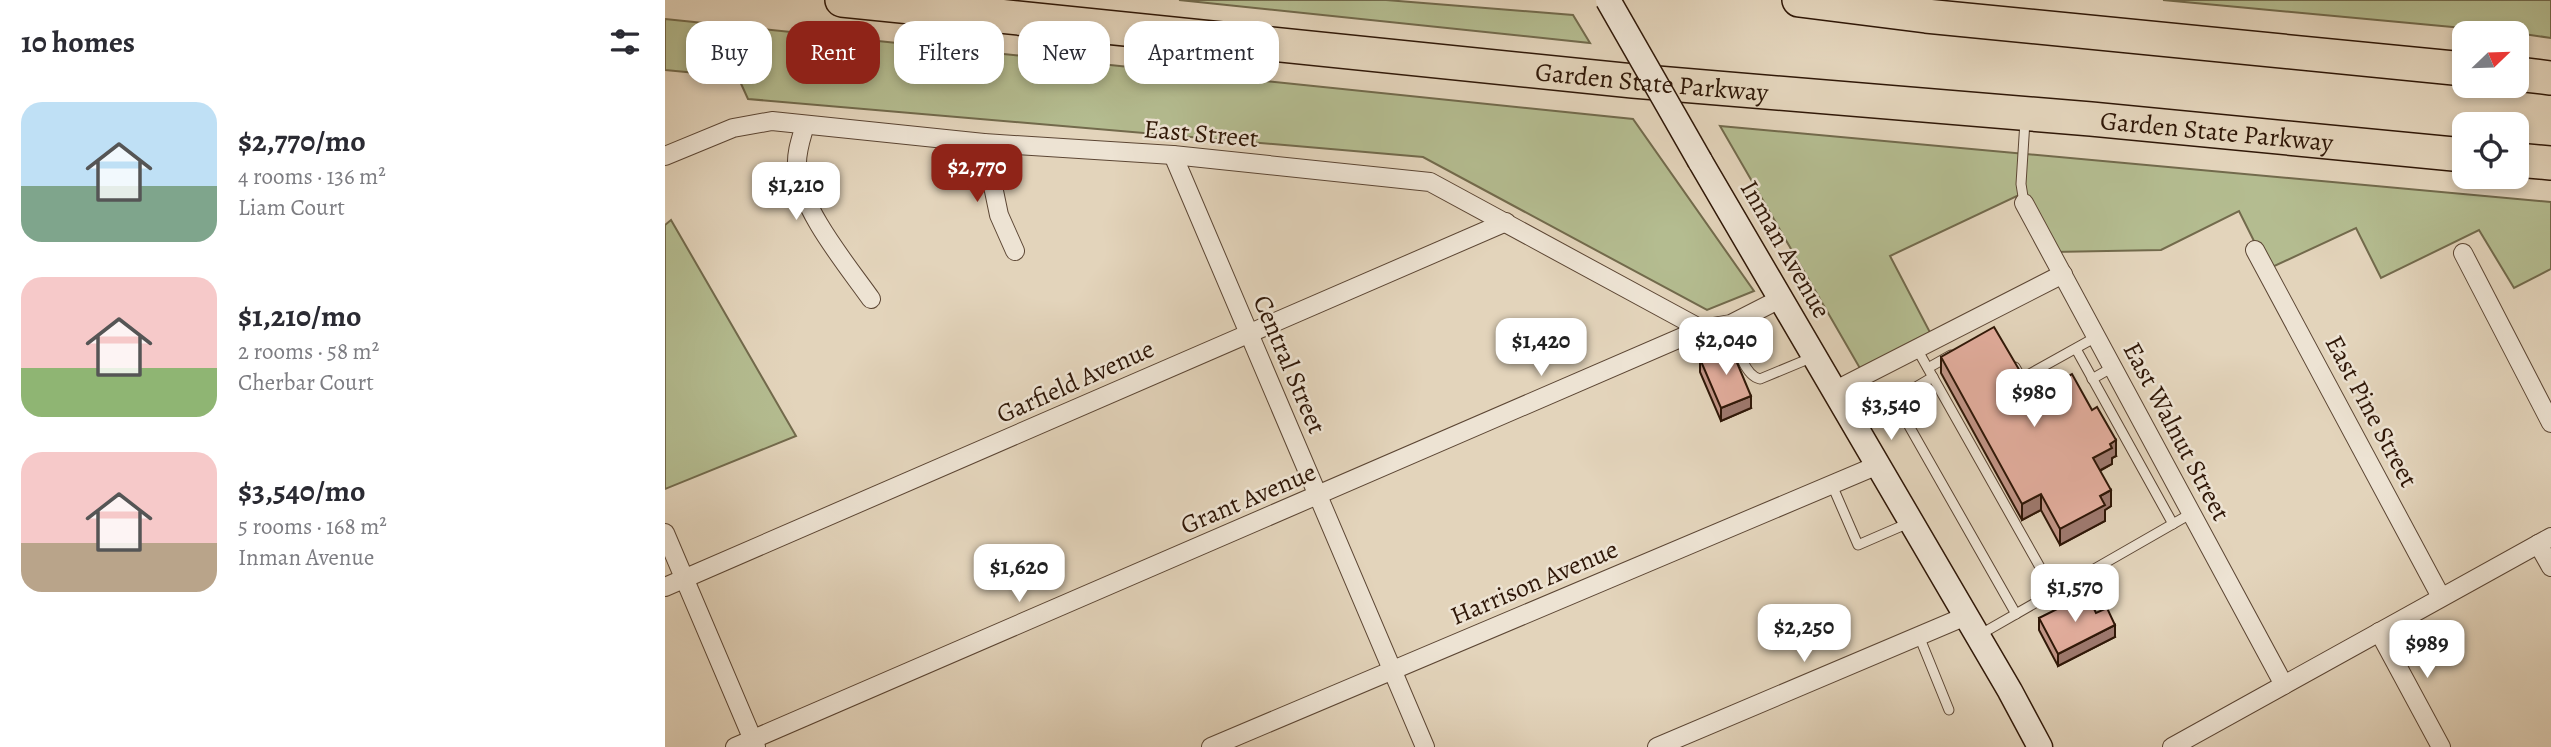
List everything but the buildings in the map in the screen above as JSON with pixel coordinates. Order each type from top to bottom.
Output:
[{"type":"highway","name":"Garden State Parkway","points":[[842,0],[1646,83],[2025,114],[2452,154]]},
{"type":"highway","points":[[1799,0],[1877,4],[1926,16],[2452,68]]},
{"type":"highway","points":[[2529,75],[2551,78]]},
{"type":"highway","points":[[2529,161],[2551,163]]},
{"type":"main road","name":"Inman Avenue","points":[[1608,0],[2040,747]]},
{"type":"street","name":"East Street","points":[[665,156],[733,128],[772,121],[984,143],[1173,155],[1430,182],[1701,329]]},
{"type":"street","points":[[805,125],[797,160],[804,190],[818,225],[871,299]]},
{"type":"street","points":[[984,143],[999,215],[1015,251]]},
{"type":"street","name":"Central Street","points":[[1173,155],[1425,747]]},
{"type":"street","name":"East Walnut Street","points":[[2024,203],[2284,685]]},
{"type":"street","name":"Garfield Avenue","points":[[665,587],[1506,222]]},
{"type":"street","name":"East Pine Street","points":[[2255,250],[2441,597]]},
{"type":"street","points":[[2463,253],[2551,423]]},
{"type":"street","points":[[1835,391],[2063,274]]},
{"type":"street","name":"Grant Avenue","points":[[735,747],[755,743],[1701,329],[1731,324],[1782,298]]},
{"type":"street","name":"Harrison Avenue","points":[[1211,747],[1878,465]]},
{"type":"street","points":[[665,533],[755,743]]},
{"type":"street","points":[[2172,747],[2545,540],[2551,567]]},
{"type":"street","points":[[1657,747],[1919,636],[1972,626]]},
{"type":"street","points":[[2379,632],[2441,747]]},
{"type":"lane","points":[[2024,203],[2021,184],[2025,114]]},
{"type":"lane","points":[[1731,324],[1744,362],[1751,376],[1756,379],[1814,356]]},
{"type":"lane","points":[[2008,355],[2019,374],[2026,376],[2096,337]]},
{"type":"lane","points":[[1917,349],[2054,592]]},
{"type":"lane","points":[[2075,349],[2173,524]]},
{"type":"lane","points":[[1928,368],[1959,351]]},
{"type":"lane","points":[[2092,379],[2113,367]]},
{"type":"lane","points":[[1933,377],[1899,397],[1896,403],[2015,614]]},
{"type":"lane","points":[[1832,485],[1858,545],[1911,522]]},
{"type":"lane","points":[[1972,626],[2015,614],[2192,513]]},
{"type":"lane","points":[[1919,636],[1949,709]]},
{"type":"green space","points":[[1179,0],[1386,0],[1573,15],[1590,43]]},
{"type":"green space","points":[[2163,0],[2551,0],[2551,38],[2529,35],[2529,21],[2452,21],[2452,27]]},
{"type":"green space","points":[[665,19],[686,21],[686,72],[665,70]]},
{"type":"green space","points":[[772,30],[786,32],[786,84],[880,84],[880,41],[894,43],[894,84],[1004,84],[1004,54],[1018,55],[1018,84],[1110,84],[1110,65],[1124,66],[1124,84],[1279,82],[1633,119],[1754,291],[1707,310],[1423,157],[748,99],[741,84],[772,84]]},
{"type":"green space","points":[[1720,126],[2551,202],[2551,269],[2514,288],[2479,230],[2381,278],[2356,228],[2268,269],[2239,211],[2161,250],[2053,252],[2021,194],[1890,256],[1934,340],[1865,377]]},
{"type":"green space","points":[[671,220],[796,436],[665,489],[665,225]]}]
